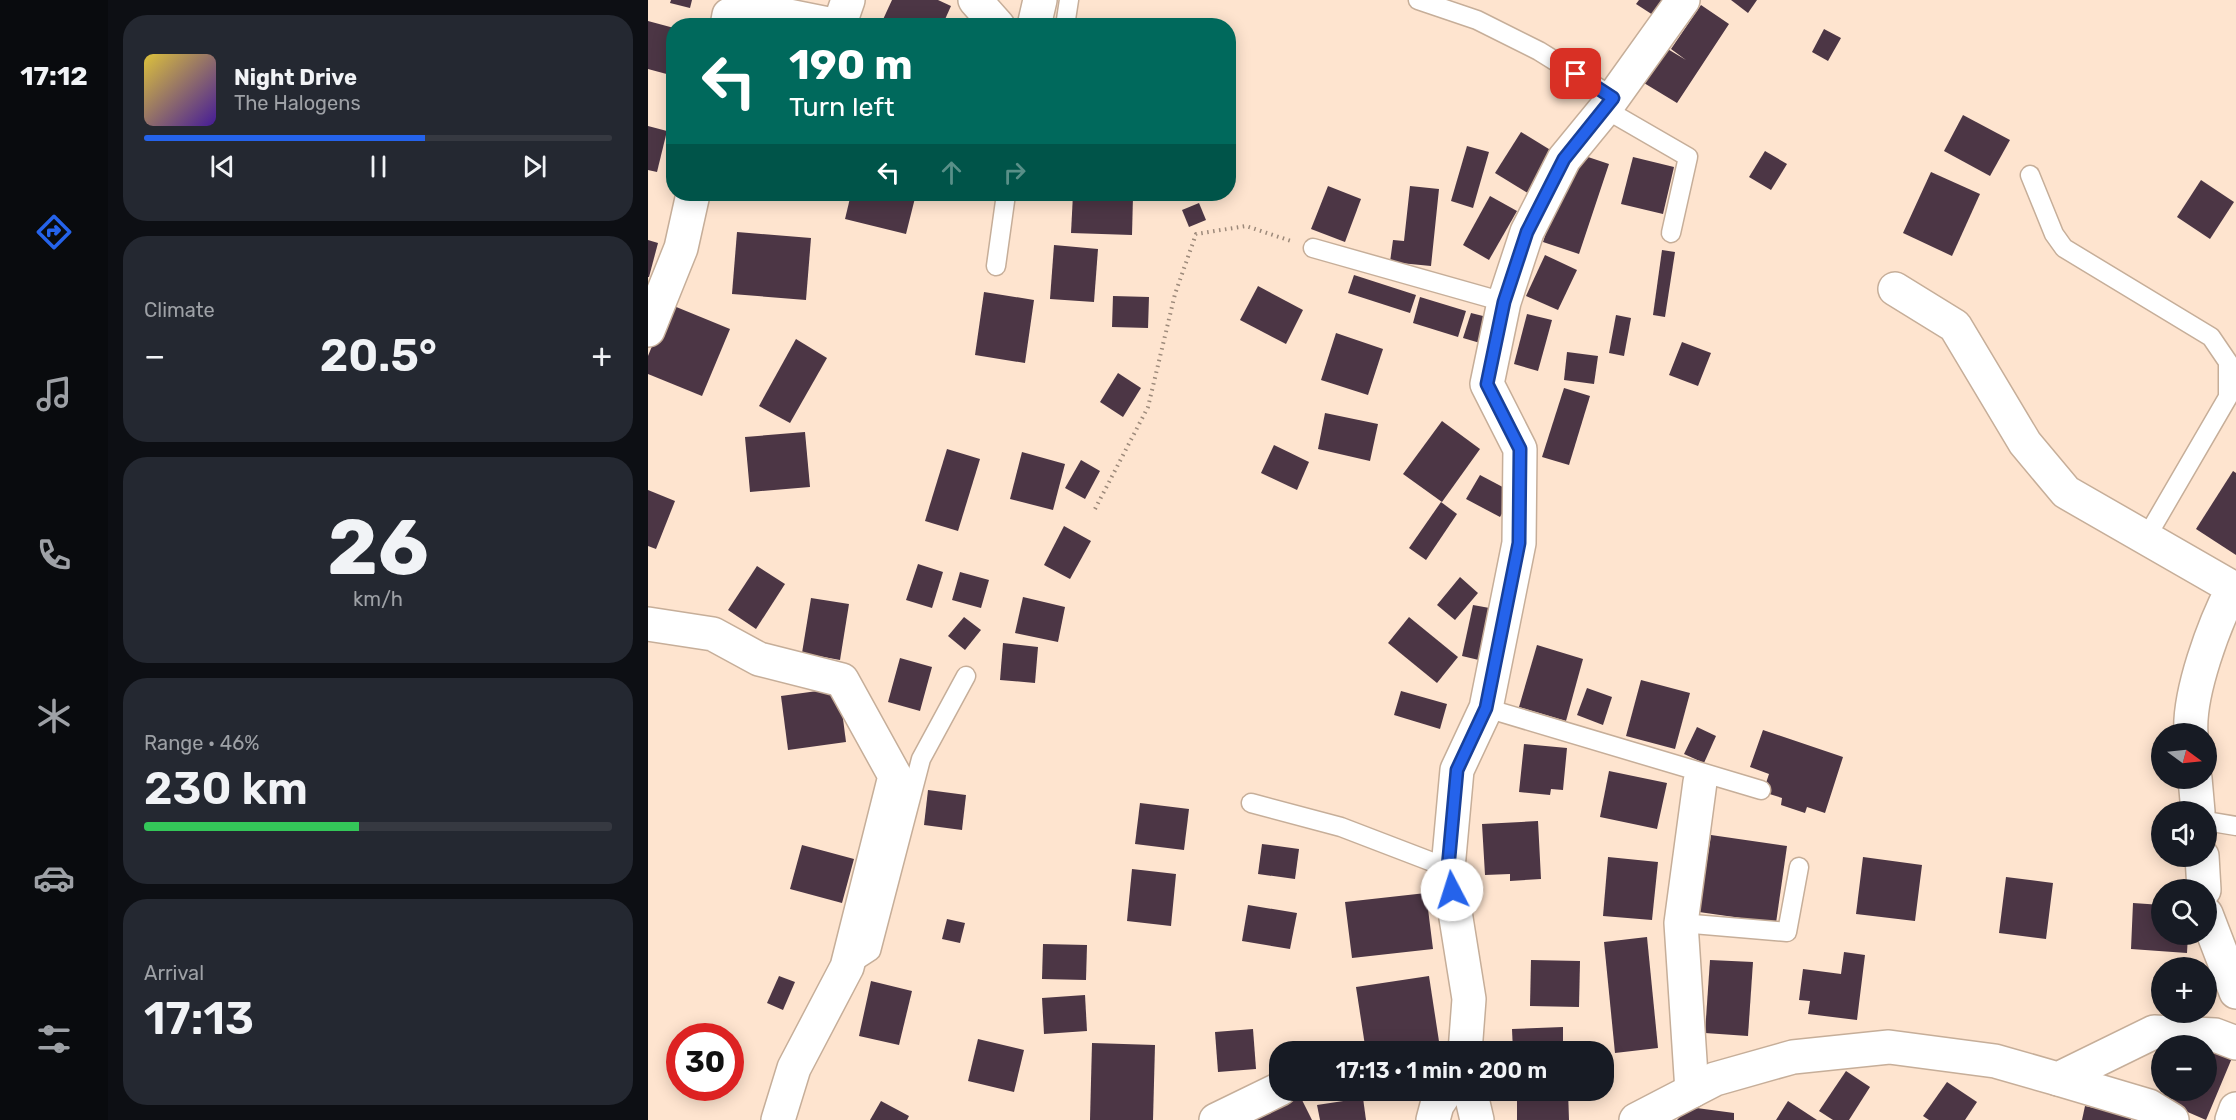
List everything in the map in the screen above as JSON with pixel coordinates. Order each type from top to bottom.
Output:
[{"type":"street","points":[[841,18],[848,0]]},
{"type":"street","points":[[975,0],[991,18]]},
{"type":"street","points":[[1036,18],[1040,0]]},
{"type":"street","points":[[1466,1041],[1468,999],[1448,868],[1457,770],[1486,708],[1519,543],[1520,449],[1487,384],[1504,302],[1527,232],[1564,159],[1609,103],[1683,0]]},
{"type":"street","points":[[728,18],[729,15],[769,12],[799,18]]},
{"type":"street","points":[[648,330],[681,248],[691,201]]},
{"type":"street","points":[[1895,290],[1955,327],[2025,443],[2066,492],[2233,588],[2219,615],[2189,714],[2190,723]]},
{"type":"street","points":[[648,624],[713,634],[759,659],[842,680],[895,776],[847,967],[794,1068],[778,1120]]},
{"type":"street","points":[[1692,1091],[1682,923],[1700,782]]},
{"type":"street","points":[[2217,943],[2236,992]]},
{"type":"street","points":[[2058,1079],[2154,1032],[2215,1035],[2236,1043]]},
{"type":"street","points":[[1636,1120],[1715,1079],[1793,1058],[1889,1047],[1995,1061],[2149,1106],[2172,1120]]},
{"type":"street","points":[[1216,1120],[1269,1094]]},
{"type":"street","points":[[1433,1120],[1440,1101]]},
{"type":"street","points":[[1473,1101],[1477,1120]]},
{"type":"street","points":[[2232,1120],[2236,1109]]},
{"type":"lane","points":[[1066,18],[1069,0]]},
{"type":"lane","points":[[1418,0],[1477,20],[1539,51],[1688,157],[1671,233]]},
{"type":"lane","points":[[2030,175],[2054,234],[2064,248],[2211,337],[2228,362],[2228,397],[2146,538]]},
{"type":"lane","points":[[996,266],[1005,201]]},
{"type":"lane","points":[[1314,248],[1504,302]]},
{"type":"lane","points":[[847,967],[871,951],[921,759],[966,676]]},
{"type":"lane","points":[[1486,708],[1761,790]]},
{"type":"lane","points":[[1251,803],[1341,827],[1448,868]]},
{"type":"lane","points":[[2217,822],[2236,826]]},
{"type":"lane","points":[[1682,923],[1787,932],[1799,867]]},
{"type":"path","points":[[1095,509],[1148,407],[1175,294],[1196,234],[1246,226],[1314,248]]},
{"type":"building","points":[[671,0],[692,0],[690,8],[670,3]]},
{"type":"building","points":[[892,0],[938,0],[951,6],[946,18],[884,18]]},
{"type":"building","points":[[1639,0],[1663,0],[1653,15],[1636,4]]},
{"type":"building","points":[[1731,0],[1757,0],[1748,13]]},
{"type":"building","points":[[1701,5],[1729,24],[1677,103],[1644,83],[1666,48],[1686,60],[1671,49]]},
{"type":"building","points":[[648,21],[666,26],[666,74],[648,69]]},
{"type":"building","points":[[1824,29],[1841,38],[1828,61],[1812,52]]},
{"type":"building","points":[[1963,115],[2010,140],[1990,176],[1944,151]]},
{"type":"building","points":[[648,126],[666,131],[666,135],[657,172],[648,170]]},
{"type":"building","points":[[1521,132],[1557,154],[1531,195],[1495,173]]},
{"type":"building","points":[[1467,146],[1489,152],[1473,208],[1451,201]]},
{"type":"building","points":[[1765,151],[1787,164],[1771,190],[1749,177]]},
{"type":"building","points":[[1573,152],[1609,164],[1579,254],[1543,242]]},
{"type":"building","points":[[1633,157],[1674,167],[1663,214],[1621,204]]},
{"type":"building","points":[[1931,172],[1980,194],[1952,256],[1903,233]]},
{"type":"building","points":[[2201,180],[2234,202],[2210,239],[2177,217]]},
{"type":"building","points":[[1328,186],[1361,199],[1345,242],[1311,229]]},
{"type":"building","points":[[1410,186],[1439,189],[1431,266],[1390,262],[1393,240],[1404,241]]},
{"type":"building","points":[[1490,196],[1517,211],[1489,260],[1463,245]]},
{"type":"building","points":[[849,201],[914,201],[906,234],[845,219]]},
{"type":"building","points":[[1073,201],[1133,201],[1132,235],[1071,233]]},
{"type":"building","points":[[1199,203],[1206,220],[1189,227],[1182,210]]},
{"type":"building","points":[[737,232],[811,238],[806,300],[732,294]]},
{"type":"building","points":[[648,240],[658,243],[649,277],[648,277]]},
{"type":"building","points":[[1054,245],[1098,249],[1094,302],[1050,299]]},
{"type":"building","points":[[1662,250],[1675,252],[1665,317],[1653,315]]},
{"type":"building","points":[[1545,255],[1577,270],[1558,310],[1526,296]]},
{"type":"building","points":[[1354,275],[1416,295],[1410,313],[1348,293]]},
{"type":"building","points":[[1258,286],[1303,310],[1286,344],[1240,320]]},
{"type":"building","points":[[984,292],[1034,300],[1025,363],[975,355]]},
{"type":"building","points":[[1113,296],[1149,297],[1148,328],[1112,327]]},
{"type":"building","points":[[1420,297],[1466,311],[1458,337],[1413,323]]},
{"type":"building","points":[[669,304],[730,329],[702,396],[648,374],[648,356]]},
{"type":"building","points":[[1471,313],[1487,317],[1480,343],[1463,338]]},
{"type":"building","points":[[1527,314],[1552,320],[1538,371],[1514,364]]},
{"type":"building","points":[[1616,315],[1631,318],[1624,356],[1609,353]]},
{"type":"building","points":[[1336,333],[1383,349],[1368,395],[1321,380]]},
{"type":"building","points":[[796,339],[827,358],[790,423],[759,406]]},
{"type":"building","points":[[1682,342],[1711,353],[1698,386],[1669,375]]},
{"type":"building","points":[[1567,352],[1598,356],[1594,384],[1564,380]]},
{"type":"building","points":[[1118,373],[1141,388],[1123,417],[1100,402]]},
{"type":"building","points":[[1564,388],[1590,396],[1569,465],[1542,457]]},
{"type":"building","points":[[1325,413],[1378,424],[1370,461],[1318,449]]},
{"type":"building","points":[[1442,421],[1480,449],[1442,502],[1403,474]]},
{"type":"building","points":[[805,432],[810,487],[750,492],[745,437]]},
{"type":"building","points":[[1274,445],[1309,462],[1297,490],[1261,473]]},
{"type":"building","points":[[947,449],[980,459],[958,531],[925,521]]},
{"type":"building","points":[[1022,452],[1065,464],[1053,510],[1010,499]]},
{"type":"building","points":[[1081,460],[1100,471],[1085,499],[1065,488]]},
{"type":"building","points":[[2233,471],[2236,473],[2236,555],[2196,529]]},
{"type":"building","points":[[1480,475],[1514,493],[1500,517],[1466,499]]},
{"type":"building","points":[[648,490],[675,501],[656,549],[648,546]]},
{"type":"building","points":[[1441,502],[1457,514],[1426,560],[1409,548]]},
{"type":"building","points":[[1064,526],[1091,541],[1070,579],[1044,565]]},
{"type":"building","points":[[918,564],[943,572],[932,608],[906,600]]},
{"type":"building","points":[[757,566],[785,584],[756,629],[728,610]]},
{"type":"building","points":[[960,572],[989,580],[981,608],[952,600]]},
{"type":"building","points":[[1460,577],[1478,593],[1455,620],[1437,605]]},
{"type":"building","points":[[1023,597],[1065,607],[1058,642],[1015,633]]},
{"type":"building","points":[[811,598],[849,604],[840,660],[802,653]]},
{"type":"building","points":[[1473,605],[1495,609],[1483,661],[1462,656]]},
{"type":"building","points":[[964,617],[981,630],[965,650],[948,636]]},
{"type":"building","points":[[1409,617],[1458,657],[1437,683],[1388,643]]},
{"type":"building","points":[[1003,643],[1038,647],[1035,683],[1000,680]]},
{"type":"building","points":[[1537,645],[1583,659],[1566,721],[1519,707]]},
{"type":"building","points":[[900,658],[932,667],[920,711],[888,702]]},
{"type":"building","points":[[1641,680],[1690,693],[1675,749],[1626,736]]},
{"type":"building","points":[[839,688],[846,742],[788,750],[781,696]]},
{"type":"building","points":[[1587,688],[1612,697],[1603,725],[1577,715]]},
{"type":"building","points":[[1401,691],[1447,704],[1440,729],[1394,715]]},
{"type":"building","points":[[1697,727],[1716,736],[1704,763],[1684,754]]},
{"type":"building","points":[[1763,730],[1843,757],[1825,813],[1807,807],[1805,813],[1781,805],[1782,798],[1763,792],[1769,774],[1750,767]]},
{"type":"building","points":[[1524,744],[1567,748],[1563,790],[1551,789],[1550,795],[1519,792]]},
{"type":"building","points":[[1609,771],[1667,783],[1657,829],[1600,817]]},
{"type":"building","points":[[928,790],[966,795],[962,830],[924,825]]},
{"type":"building","points":[[1140,803],[1189,809],[1184,850],[1135,844]]},
{"type":"building","points":[[1538,821],[1541,879],[1510,881],[1510,874],[1485,875],[1482,824]]},
{"type":"building","points":[[1711,835],[1787,846],[1776,923],[1699,912]]},
{"type":"building","points":[[1262,844],[1299,849],[1295,879],[1258,874]]},
{"type":"building","points":[[802,845],[854,859],[842,903],[790,889]]},
{"type":"building","points":[[1608,857],[1658,862],[1652,920],[1603,916]]},
{"type":"building","points":[[1863,857],[1922,865],[1915,921],[1856,914]]},
{"type":"building","points":[[1132,869],[1176,874],[1171,926],[1127,921]]},
{"type":"building","points":[[2006,877],[2053,883],[2046,939],[1999,933]]},
{"type":"building","points":[[1426,893],[1433,949],[1352,958],[1345,902]]},
{"type":"building","points":[[2133,903],[2151,904],[2151,945],[2187,945],[2187,953],[2131,949]]},
{"type":"building","points":[[1248,905],[1297,913],[1290,949],[1242,941]]},
{"type":"building","points":[[947,919],[965,923],[960,943],[942,939]]},
{"type":"building","points":[[1647,937],[1658,1048],[1615,1053],[1604,942]]},
{"type":"building","points":[[1043,944],[1087,945],[1086,980],[1042,979]]},
{"type":"building","points":[[1844,952],[1865,955],[1857,1020],[1808,1014],[1810,1001],[1799,1000],[1803,969],[1841,974]]},
{"type":"building","points":[[1531,960],[1580,961],[1579,1007],[1530,1006]]},
{"type":"building","points":[[1710,960],[1753,962],[1748,1036],[1705,1033]]},
{"type":"building","points":[[779,976],[795,982],[783,1010],[767,1003]]},
{"type":"building","points":[[1429,976],[1439,1041],[1364,1041],[1356,987]]},
{"type":"building","points":[[871,981],[912,991],[899,1045],[859,1036]]},
{"type":"building","points":[[1085,995],[1087,1031],[1044,1034],[1042,998]]},
{"type":"building","points":[[1563,1027],[1563,1041],[1513,1041],[1512,1029]]},
{"type":"building","points":[[1253,1029],[1256,1069],[1218,1072],[1215,1032]]},
{"type":"building","points":[[978,1039],[1024,1050],[1014,1092],[968,1081]]},
{"type":"building","points":[[1092,1043],[1155,1045],[1153,1120],[1090,1120]]},
{"type":"building","points":[[2217,1051],[2232,1058],[2217,1094]]},
{"type":"building","points":[[1846,1071],[1870,1087],[1849,1120],[1833,1120],[1819,1111]]},
{"type":"building","points":[[1947,1082],[1977,1102],[1965,1120],[1929,1120],[1923,1116]]},
{"type":"building","points":[[881,1101],[909,1116],[907,1120],[870,1120]]},
{"type":"building","points":[[1290,1101],[1302,1101],[1312,1120],[1253,1120]]},
{"type":"building","points":[[1363,1101],[1366,1120],[1320,1120],[1317,1105]]},
{"type":"building","points":[[1517,1101],[1568,1101],[1569,1120],[1517,1120]]},
{"type":"building","points":[[1788,1101],[1817,1120],[1776,1120]]},
{"type":"building","points":[[2168,1101],[2214,1101],[2206,1120],[2167,1103]]},
{"type":"building","points":[[2085,1106],[2132,1116],[2131,1120],[2082,1120]]},
{"type":"building","points":[[1689,1107],[1734,1113],[1734,1120],[1677,1120]]},
{"type":"route","points":[[1452,890],[1448,868],[1457,770],[1486,708],[1519,543],[1520,449],[1487,384],[1504,302],[1527,232],[1564,159],[1613,98],[1576,74]]}]
